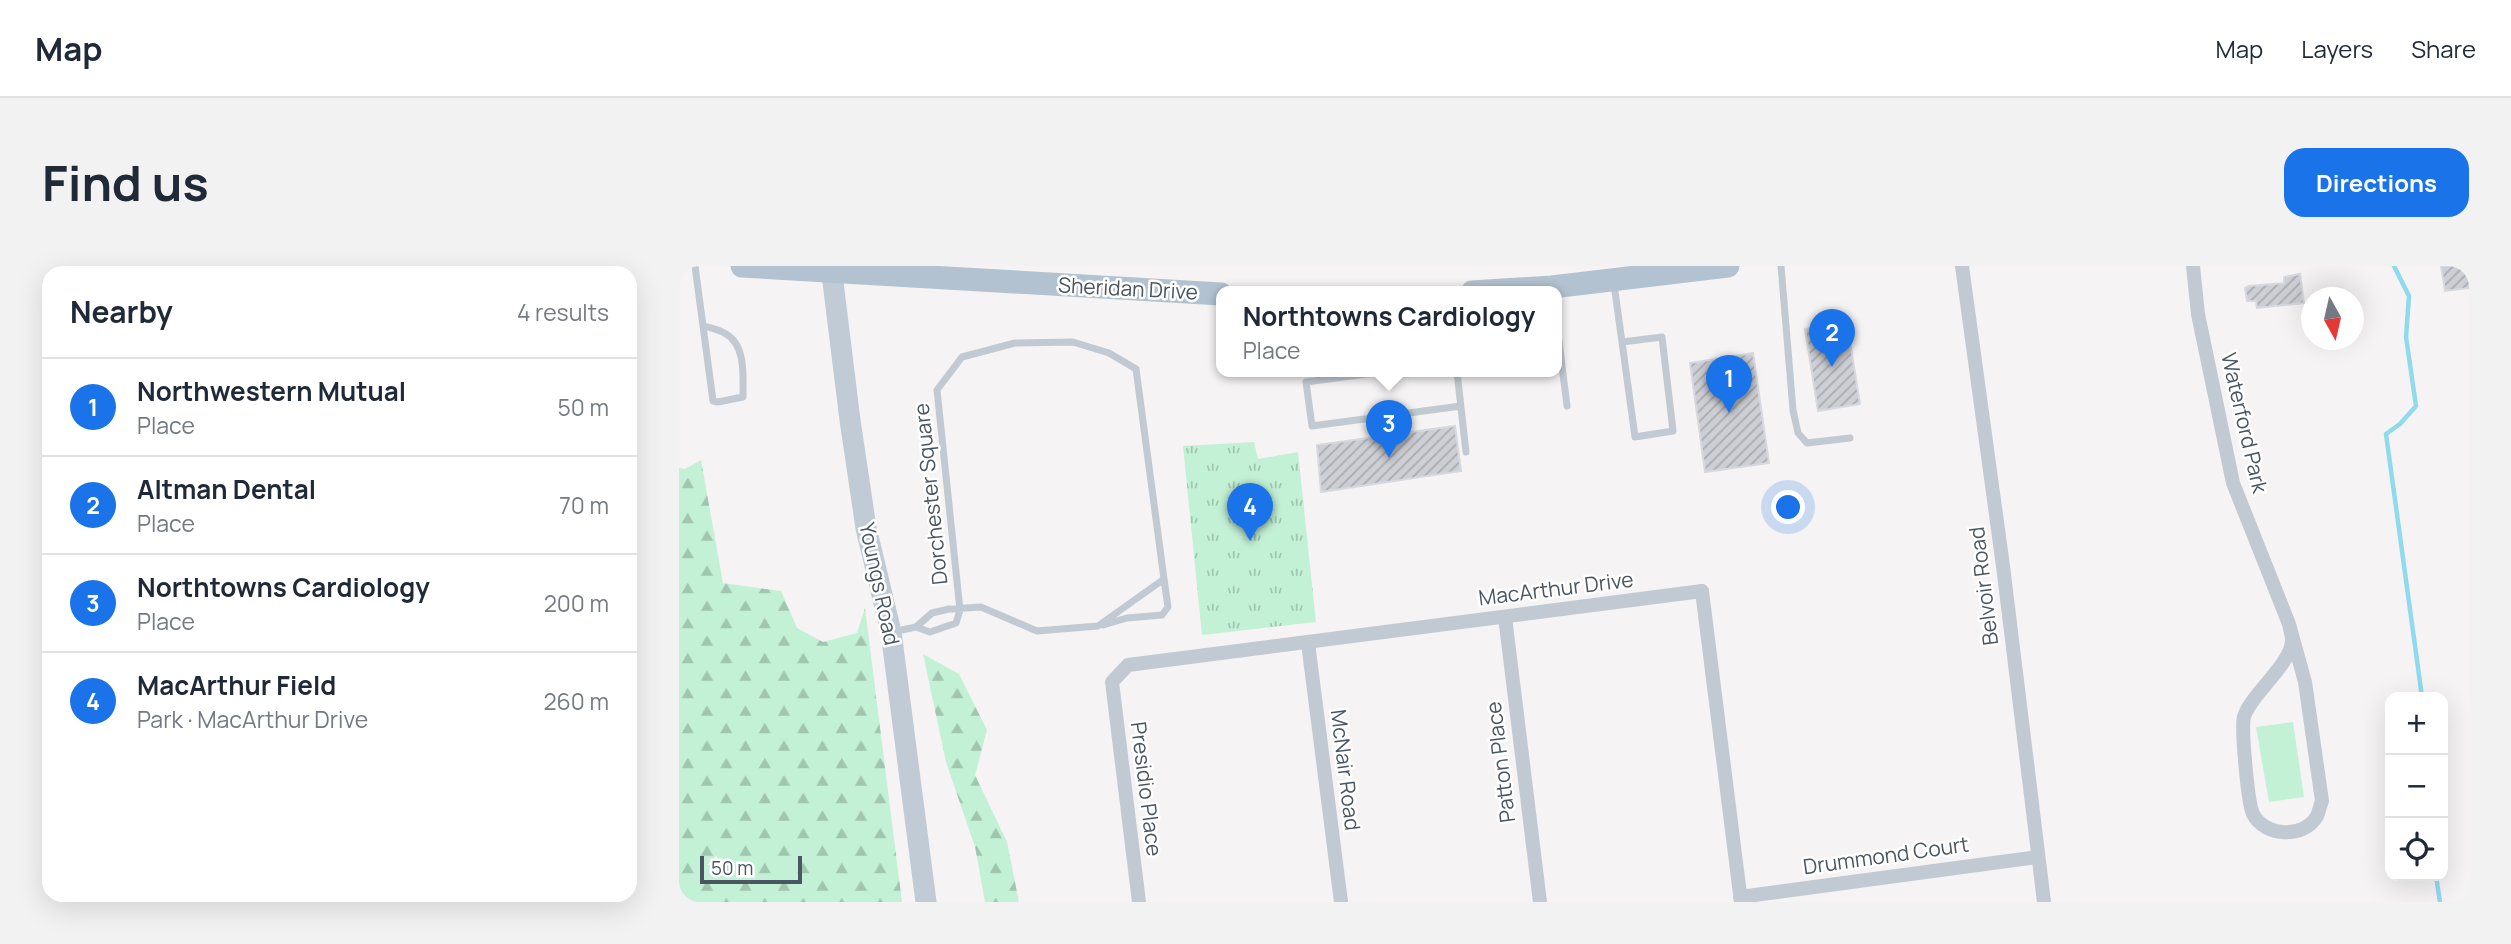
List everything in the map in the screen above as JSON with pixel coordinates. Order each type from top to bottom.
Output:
[{"type":"main road","name":"Sheridan Drive","points":[[742,266],[831,269],[1216,294]]},
{"type":"main road","points":[[1562,288],[1728,266]]},
{"type":"street","name":"Belvoir Road","points":[[1962,266],[2003,566],[2043,902]]},
{"type":"street","name":"Waterford Park","points":[[2193,266],[2198,314],[2233,483],[2288,624],[2305,682],[2322,801],[2317,816],[2308,826],[2296,831],[2278,832],[2264,826],[2253,813],[2242,733],[2245,715],[2279,667],[2292,642],[2288,624]]},
{"type":"street","name":"Youngs Road","points":[[831,269],[866,528],[891,632],[926,902]]},
{"type":"street","name":"MacArthur Drive","points":[[1112,682],[1128,665],[1702,591],[1741,900]]},
{"type":"street","name":"Patton Place","points":[[1505,617],[1540,902]]},
{"type":"street","name":"McNair Road","points":[[1308,643],[1341,902]]},
{"type":"street","name":"Presidio Place","points":[[1112,682],[1139,902]]},
{"type":"street","name":"Drummond Court","points":[[1741,900],[2038,857]]},
{"type":"lane","points":[[695,266],[713,401],[743,397],[741,358],[736,342],[726,334],[704,326]]},
{"type":"lane","points":[[1781,266],[1793,410],[1798,433],[1807,443],[1850,438]]},
{"type":"lane","points":[[1613,280],[1635,437],[1673,431],[1662,337],[1622,342]]},
{"type":"lane","name":"Dorchester Square","points":[[891,632],[916,627],[932,613],[949,609],[960,610],[981,607],[1037,631],[1098,626],[1127,618],[1162,615],[1168,607],[1136,369],[1109,353],[1073,342],[1015,343],[962,357],[937,390],[960,610],[956,623],[930,632],[916,627]]},
{"type":"lane","points":[[1562,366],[1567,406]]},
{"type":"lane","points":[[1344,377],[1306,382],[1312,426],[1461,406]]},
{"type":"lane","points":[[1458,377],[1466,452]]},
{"type":"lane","points":[[1098,626],[1164,579]]},
{"type":"green space","points":[[1254,442],[1258,459],[1298,452],[1316,622],[1202,635],[1183,446]]},
{"type":"green space","points":[[701,460],[723,583],[781,591],[797,628],[823,642],[857,633],[865,608],[902,902],[679,902],[679,468],[685,469]]},
{"type":"green space","points":[[923,654],[959,674],[987,730],[975,775],[1007,842],[1019,902],[985,902],[975,847],[946,762]]},
{"type":"green space","points":[[2293,722],[2304,797],[2269,802],[2256,727]]},
{"type":"building","points":[[2441,266],[2469,266],[2469,288],[2445,291]]},
{"type":"building","points":[[2300,274],[2301,303],[2257,308],[2256,301],[2247,301],[2245,288],[2284,283],[2284,277]]},
{"type":"building","points":[[1847,323],[1860,404],[1818,411],[1805,329]]},
{"type":"building","points":[[1753,353],[1769,463],[1705,472],[1690,363]]},
{"type":"building","points":[[1455,426],[1461,471],[1321,492],[1317,445]]},
{"type":"waterway","points":[[2394,266],[2409,296],[2406,337],[2416,406],[2400,424],[2386,434],[2421,692]]},
{"type":"waterway","points":[[2437,881],[2440,902]]},
{"type":"place","name":"Altman Dental","points":[[1832,367]]},
{"type":"place","name":"Northwestern Mutual","points":[[1729,413]]},
{"type":"place","name":"Northtowns Cardiology","points":[[1389,458]]},
{"type":"place","name":"MacArthur Field","points":[[1250,541]]}]
